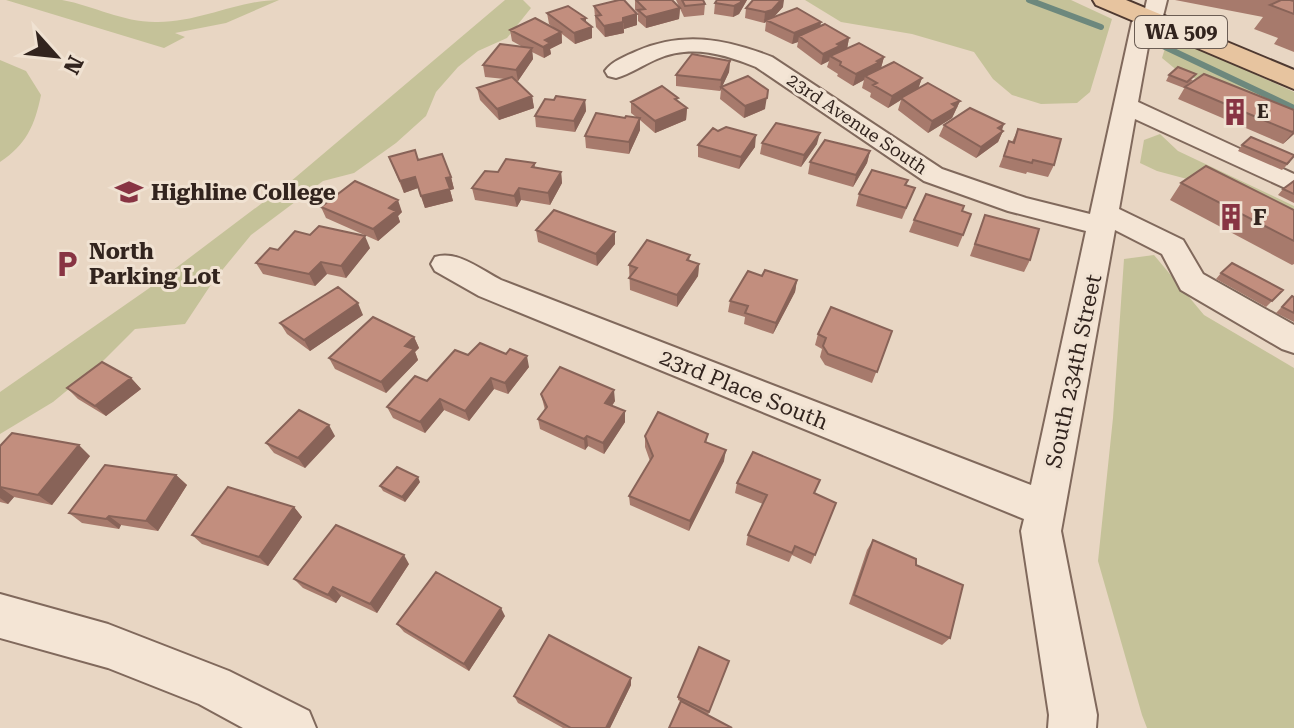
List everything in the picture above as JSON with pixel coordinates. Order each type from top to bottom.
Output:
[{"type":"main road","name":"WA 509","points":[[1105,0],[1153,9],[1294,80]]},
{"type":"street","name":"South 234th Street","points":[[1072,728],[1073,715],[1041,531],[1124,105],[1142,22],[1153,9]]},
{"type":"street","name":"23rd Avenue South","points":[[616,71],[645,54],[669,46],[710,45],[735,50],[764,62],[933,175],[1018,205],[1103,220],[1173,247],[1192,282],[1294,340]]},
{"type":"street","points":[[1124,105],[1294,184]]},
{"type":"street","name":"23rd Place South","points":[[446,264],[490,288],[1045,509]]},
{"type":"street","points":[[0,616],[121,651],[213,687],[292,728]]},
{"type":"shaded area","points":[[6,0],[62,0],[133,20],[158,22],[189,19],[249,3],[279,0],[226,23],[175,33],[185,37],[164,48]]},
{"type":"shaded area","points":[[505,0],[523,0],[531,8],[507,38],[478,51],[458,67],[436,92],[426,116],[396,143],[354,173],[323,181],[251,235],[214,280],[185,324],[135,329],[104,360],[53,402],[0,434],[0,392],[148,289],[290,182]]},
{"type":"shaded area","points":[[805,0],[1071,0],[1112,19],[1090,92],[1077,103],[1041,104],[1012,95],[993,79],[974,52],[912,34],[841,22]]},
{"type":"shaded area","points":[[1167,42],[1191,45],[1294,92],[1294,118],[1179,72],[1162,58]]},
{"type":"shaded area","points":[[0,60],[26,71],[41,95],[28,133],[17,149],[0,162]]},
{"type":"shaded area","points":[[1160,134],[1178,151],[1294,206],[1294,232],[1202,183],[1140,163],[1144,140]]},
{"type":"shaded area","points":[[1154,255],[1204,315],[1294,368],[1294,728],[1147,728],[1142,715],[1098,561],[1113,418],[1124,259]]},
{"type":"building","points":[[624,0],[637,14],[623,18],[623,22],[604,26],[596,16],[601,15],[594,6]]},
{"type":"building","points":[[636,0],[672,0],[680,8],[646,17],[638,10],[645,9]]},
{"type":"building","points":[[682,0],[703,0],[705,4],[685,6]]},
{"type":"building","points":[[717,0],[742,0],[734,6],[715,3]]},
{"type":"building","points":[[753,0],[781,0],[772,10],[765,12],[746,8]]},
{"type":"building","points":[[1281,0],[1294,1],[1294,14],[1270,5]]},
{"type":"building","points":[[568,6],[586,18],[582,19],[592,27],[574,33],[547,13]]},
{"type":"building","points":[[797,8],[821,22],[794,33],[766,20]]},
{"type":"building","points":[[535,18],[561,32],[545,40],[550,43],[543,47],[510,30]]},
{"type":"building","points":[[825,24],[849,38],[823,54],[799,36]]},
{"type":"building","points":[[859,43],[884,57],[856,74],[830,56]]},
{"type":"building","points":[[500,44],[532,48],[516,70],[483,65]]},
{"type":"building","points":[[692,54],[730,61],[721,80],[676,75]]},
{"type":"building","points":[[894,62],[922,78],[892,96],[873,85],[877,83],[865,76]]},
{"type":"building","points":[[1178,67],[1196,74],[1187,82],[1169,75]]},
{"type":"building","points":[[1204,74],[1294,110],[1294,131],[1185,87]]},
{"type":"building","points":[[748,76],[768,90],[767,98],[745,106],[721,87]]},
{"type":"building","points":[[512,77],[532,96],[497,109],[477,88]]},
{"type":"building","points":[[928,83],[960,101],[952,104],[956,107],[932,121],[901,98]]},
{"type":"building","points":[[662,86],[687,108],[655,121],[631,102]]},
{"type":"building","points":[[556,96],[585,100],[574,121],[535,116],[545,99],[554,100]]},
{"type":"building","points":[[970,108],[1004,124],[998,128],[1003,131],[981,147],[944,125]]},
{"type":"building","points":[[596,113],[640,118],[629,142],[585,136]]},
{"type":"building","points":[[776,123],[820,133],[804,155],[762,143]]},
{"type":"building","points":[[726,127],[756,135],[741,157],[698,145],[713,128],[718,131]]},
{"type":"building","points":[[1018,129],[1061,139],[1054,165],[1004,156],[1009,141],[1014,143]]},
{"type":"building","points":[[1251,137],[1294,156],[1287,164],[1242,145]]},
{"type":"building","points":[[825,140],[870,151],[856,175],[810,162]]},
{"type":"building","points":[[415,150],[418,160],[442,154],[451,177],[446,178],[450,189],[421,196],[415,177],[400,181],[389,157]]},
{"type":"building","points":[[506,159],[535,163],[532,167],[561,172],[548,193],[519,188],[514,196],[472,188],[485,171],[498,172]]},
{"type":"building","points":[[1206,166],[1294,210],[1294,241],[1181,183]]},
{"type":"building","points":[[872,170],[908,180],[905,185],[915,188],[906,208],[859,194]]},
{"type":"building","points":[[355,181],[398,200],[389,208],[396,211],[373,229],[321,207]]},
{"type":"building","points":[[1294,181],[1294,194],[1283,189]]},
{"type":"building","points":[[926,194],[964,206],[962,211],[971,214],[963,235],[914,220]]},
{"type":"building","points":[[554,210],[615,232],[596,254],[536,230]]},
{"type":"building","points":[[985,215],[1039,229],[1030,260],[975,244]]},
{"type":"building","points":[[319,226],[365,236],[341,266],[321,262],[309,274],[256,263],[270,248],[278,250],[295,231],[310,235]]},
{"type":"building","points":[[647,240],[690,255],[687,260],[699,264],[677,295],[629,278],[637,268],[629,265]]},
{"type":"building","points":[[1232,263],[1283,290],[1272,301],[1221,273]]},
{"type":"building","points":[[765,270],[797,280],[776,323],[745,313],[748,306],[730,301],[748,271],[762,276]]},
{"type":"building","points":[[338,287],[358,303],[304,340],[280,323]]},
{"type":"building","points":[[1294,297],[1294,313],[1282,307]]},
{"type":"building","points":[[831,307],[892,331],[877,372],[828,354],[823,346],[826,338],[818,334]]},
{"type":"building","points":[[373,317],[414,337],[405,346],[414,349],[381,382],[329,358]]},
{"type":"building","points":[[480,343],[506,354],[510,349],[527,356],[505,383],[491,378],[465,411],[440,399],[420,422],[387,407],[415,376],[427,381],[455,350],[468,355]]},
{"type":"building","points":[[102,362],[131,378],[95,406],[67,388]]},
{"type":"building","points":[[560,367],[614,390],[605,403],[625,411],[603,443],[587,436],[584,439],[538,419],[547,407],[541,394]]},
{"type":"building","points":[[299,410],[329,425],[298,458],[266,443]]},
{"type":"building","points":[[658,412],[708,434],[705,442],[726,450],[690,521],[629,496],[653,456],[645,436]]},
{"type":"building","points":[[12,433],[79,445],[38,495],[0,487],[0,446]]},
{"type":"building","points":[[753,452],[820,480],[814,493],[836,503],[815,555],[795,546],[792,553],[748,535],[767,495],[737,483]]},
{"type":"building","points":[[105,465],[176,475],[146,521],[69,513]]},
{"type":"building","points":[[397,467],[418,477],[402,497],[380,486]]},
{"type":"building","points":[[228,487],[294,507],[259,557],[192,535]]},
{"type":"building","points":[[336,525],[404,555],[370,604],[333,587],[328,595],[294,579]]},
{"type":"building","points":[[873,540],[916,559],[916,565],[963,585],[950,638],[854,595]]},
{"type":"building","points":[[436,572],[501,608],[464,664],[397,624]]},
{"type":"building","points":[[549,635],[631,678],[606,728],[571,728],[514,696]]},
{"type":"building","points":[[699,647],[729,661],[709,712],[678,697]]},
{"type":"building","points":[[681,701],[732,728],[669,728]]},
{"type":"waterway","points":[[1029,0],[1101,27]]},
{"type":"waterway","points":[[1163,46],[1294,108]]},
{"type":"place","name":"E","points":[[1235,112]]},
{"type":"place","name":"Highline College","points":[[129,192]]},
{"type":"place","name":"F","points":[[1231,217]]},
{"type":"place","name":"North Parking Lot","points":[[67,264]]}]
